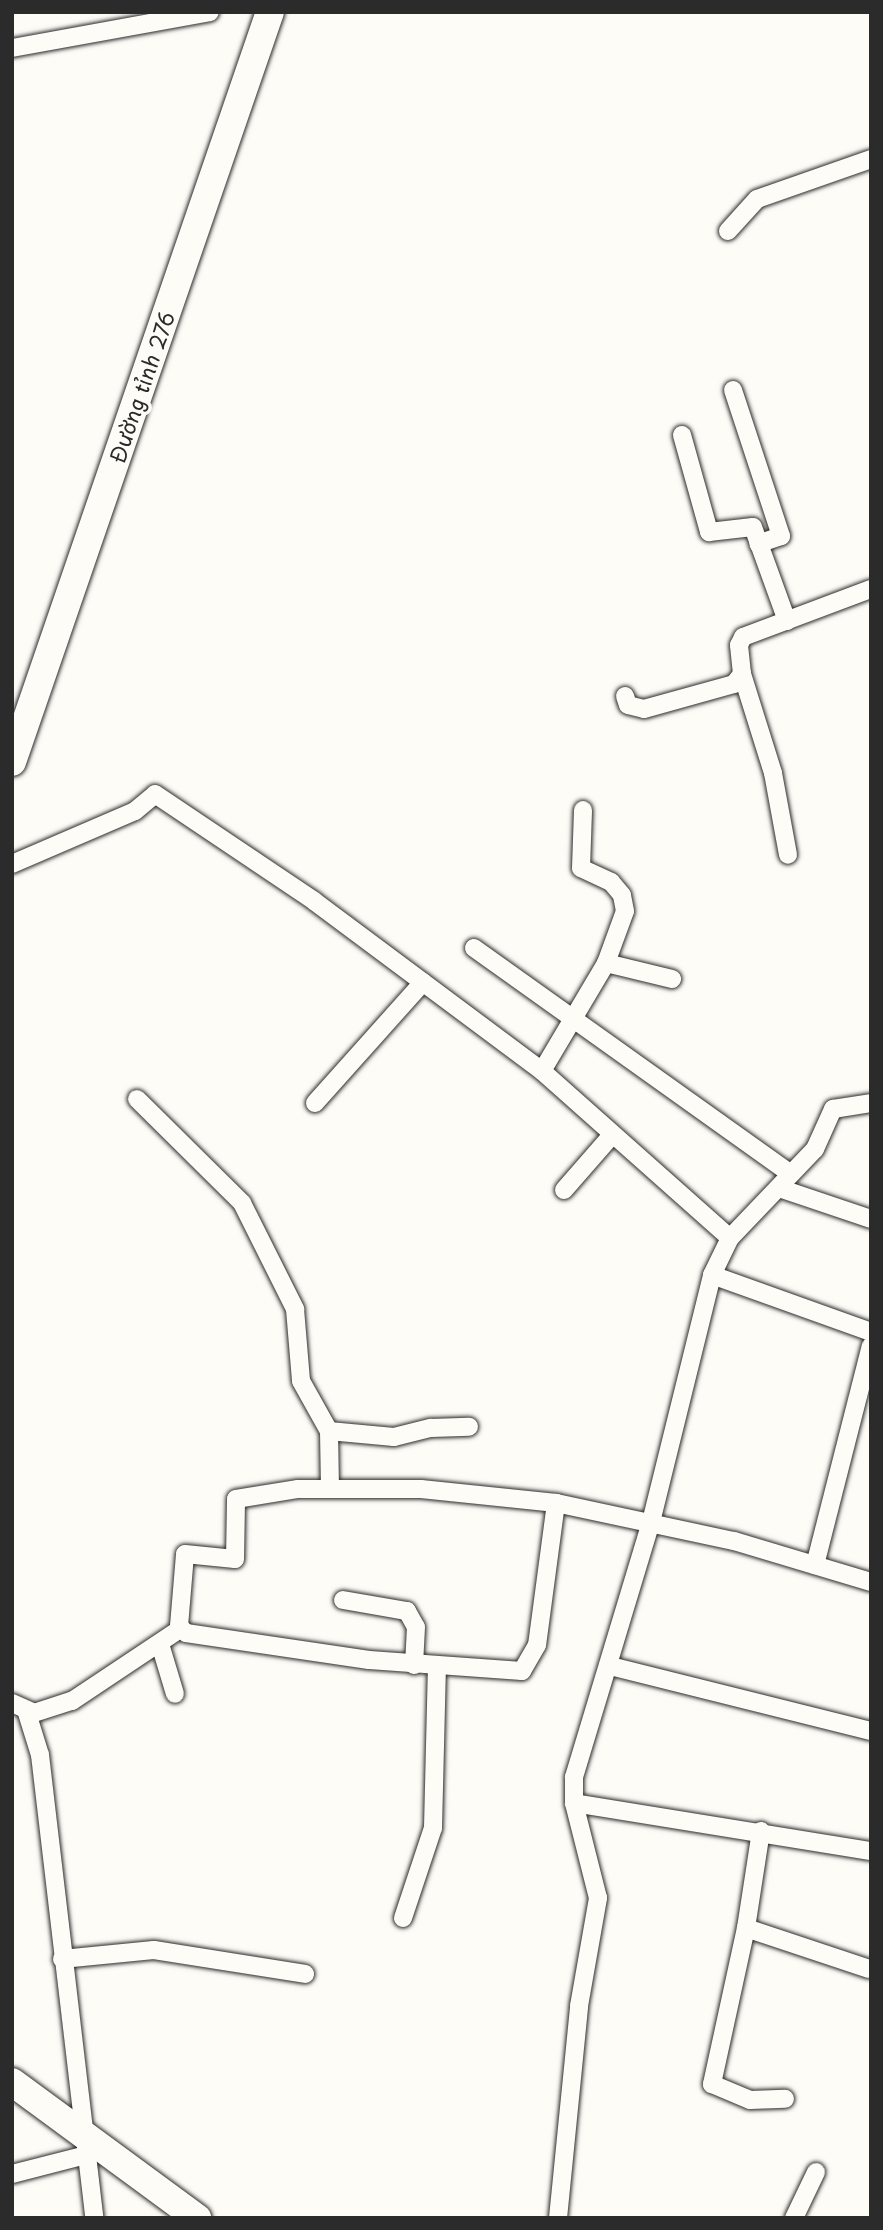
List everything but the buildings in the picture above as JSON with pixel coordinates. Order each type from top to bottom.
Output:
[{"type":"main road","name":"Đường tỉnh 276","points":[[12,762],[270,12]]},
{"type":"main road","points":[[12,2082],[84,2144],[197,2218]]},
{"type":"street","points":[[12,48],[210,12]]},
{"type":"street","points":[[728,231],[757,199],[871,159]]},
{"type":"street","points":[[733,390],[781,537],[758,544]]},
{"type":"street","points":[[682,435],[709,532],[753,527],[787,621]]},
{"type":"street","points":[[788,855],[773,773],[742,674],[739,645],[743,637],[871,589]]},
{"type":"street","points":[[625,696],[631,707],[643,709],[734,684],[742,674]]},
{"type":"street","points":[[12,864],[135,811],[155,794],[314,901],[542,1071],[612,1135],[670,1181],[730,1238]]},
{"type":"street","points":[[542,1071],[606,963],[625,911],[622,895],[611,882],[581,868],[583,810]]},
{"type":"street","points":[[474,948],[571,1018],[785,1181],[871,1219]]},
{"type":"street","points":[[606,963],[672,979]]},
{"type":"street","points":[[315,1103],[423,982]]},
{"type":"street","points":[[137,1099],[242,1203],[295,1309],[301,1381],[329,1431],[330,1487]]},
{"type":"street","points":[[558,2218],[579,2006],[598,1898],[574,1803],[574,1777],[610,1666],[651,1522],[712,1275],[730,1238],[816,1149],[833,1109],[871,1103]]},
{"type":"street","points":[[564,1190],[612,1135]]},
{"type":"street","points":[[712,1275],[871,1332]]},
{"type":"street","points":[[815,1566],[871,1346]]},
{"type":"street","points":[[329,1431],[394,1437],[431,1428],[469,1427]]},
{"type":"street","points":[[180,1629],[182,1558],[190,1553],[234,1559],[238,1497],[330,1487],[480,1493],[556,1503],[651,1522],[871,1582]]},
{"type":"street","points":[[94,2218],[40,1755],[19,1708],[72,1701],[180,1629],[437,1668],[522,1671],[527,1666],[540,1628],[556,1503]]},
{"type":"street","points":[[343,1600],[407,1611],[416,1627],[414,1665]]},
{"type":"street","points":[[160,1644],[175,1694]]},
{"type":"street","points":[[610,1666],[871,1731]]},
{"type":"street","points":[[403,1918],[433,1828],[437,1668]]},
{"type":"street","points":[[574,1803],[761,1831],[871,1851]]},
{"type":"street","points":[[761,1831],[746,1928],[712,2084],[750,2100],[785,2099]]},
{"type":"street","points":[[746,1928],[869,1969]]},
{"type":"street","points":[[62,1959],[154,1950],[306,1974]]},
{"type":"street","points":[[12,2174],[84,2144]]},
{"type":"street","points":[[794,2218],[816,2172]]}]
